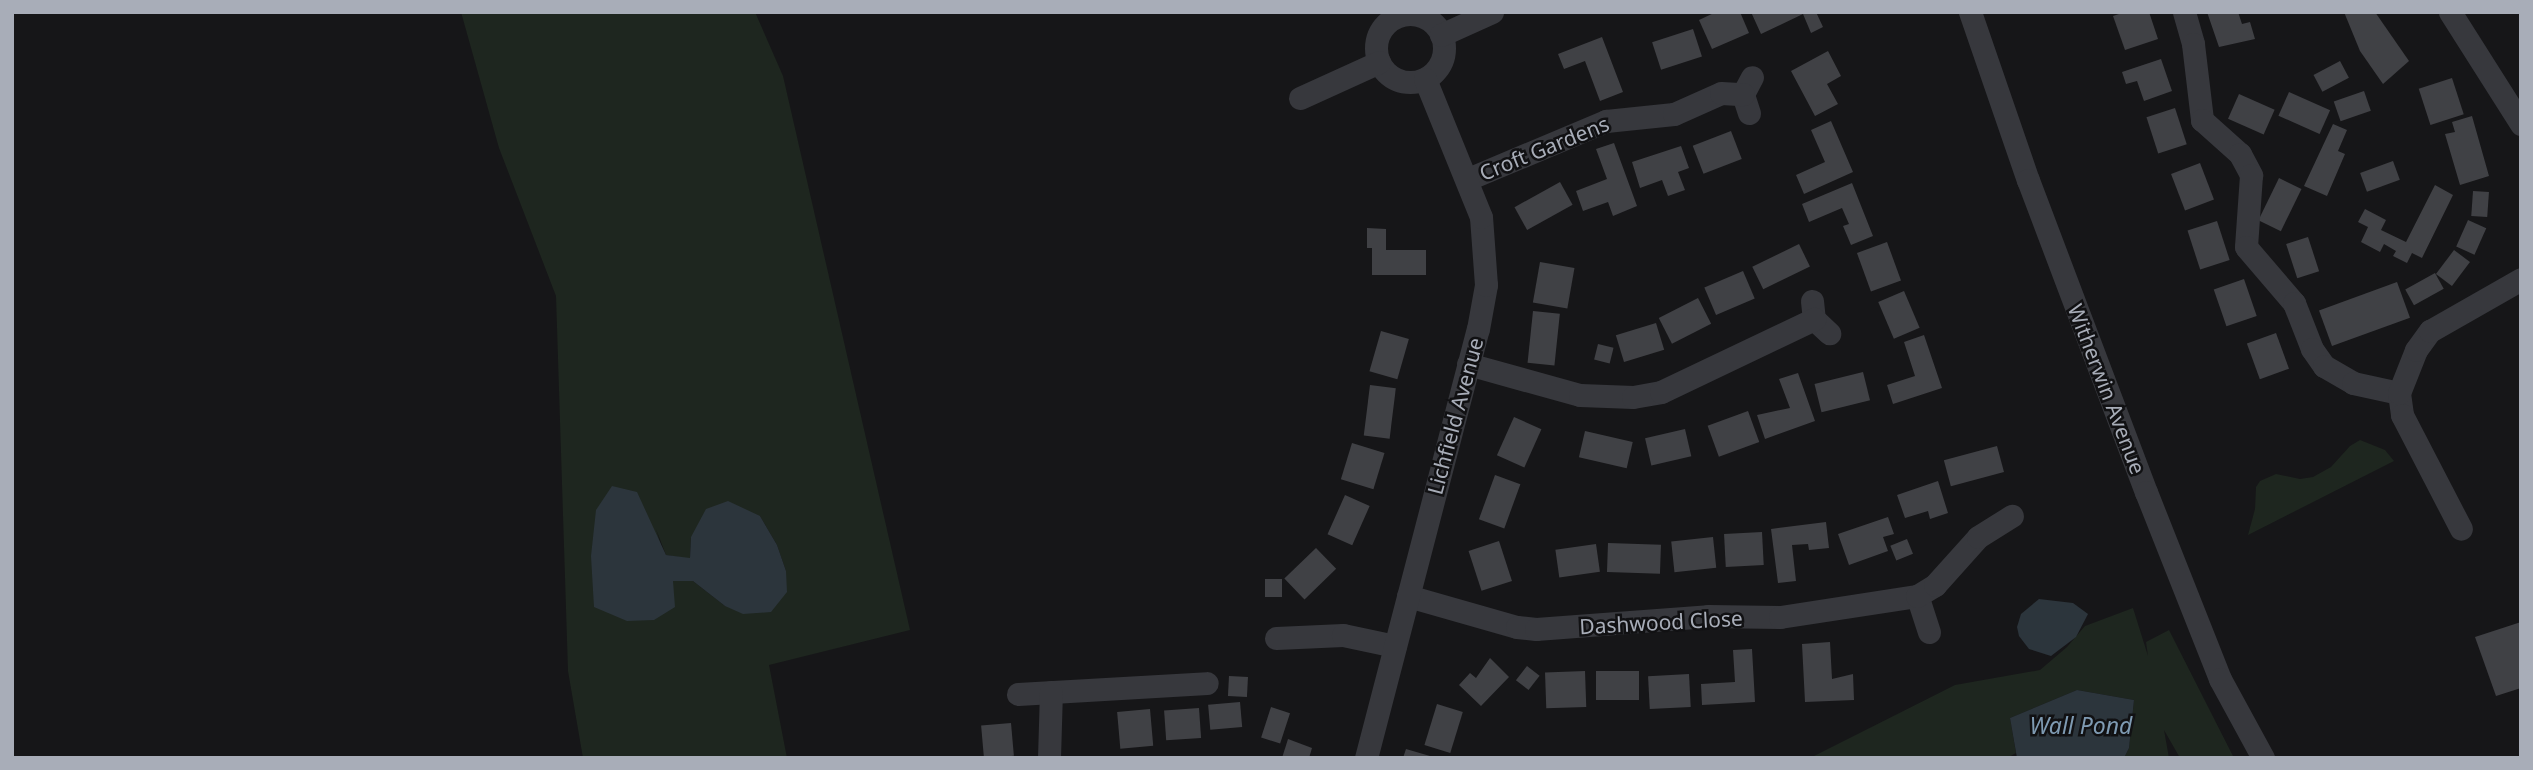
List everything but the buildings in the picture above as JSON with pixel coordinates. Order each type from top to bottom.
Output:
[{"type":"street","points":[[1441,35],[1492,12]]},
{"type":"street","name":"Witherwin Avenue","points":[[1970,12],[2028,180],[2146,492],[2220,679],[2263,758]]},
{"type":"street","points":[[2184,12],[2193,44],[2202,120],[2240,154],[2251,175],[2246,247],[2294,303],[2312,349],[2324,366],[2353,383],[2399,393]]},
{"type":"street","points":[[2450,12],[2521,124]]},
{"type":"street","points":[[1397,14],[1428,19],[1441,35],[1443,55],[1433,73],[1425,79],[1404,81],[1394,78],[1379,62],[1376,52],[1381,30],[1397,14]]},
{"type":"street","points":[[1300,98],[1379,62]]},
{"type":"street","name":"Lichfield Avenue","points":[[1366,758],[1483,307],[1486,261],[1481,217],[1468,179],[1425,79]]},
{"type":"street","name":"Croft Gardens","points":[[1468,179],[1606,121],[1674,114],[1721,93],[1748,95]]},
{"type":"street","points":[[2461,529],[2402,415],[2399,393],[2416,350],[2430,331],[2521,279]]},
{"type":"street","points":[[1468,365],[1580,395],[1633,397],[1661,392],[1725,364],[1818,317]]},
{"type":"street","name":"Dashwood Close","points":[[1408,596],[1517,627],[1536,629],[1708,616],[1780,617],[1917,596],[1935,585],[1978,537],[2012,516]]},
{"type":"street","points":[[1917,596],[1929,632]]},
{"type":"street","points":[[1276,638],[1343,635],[1395,646]]},
{"type":"street","points":[[1018,694],[1207,683]]},
{"type":"street","points":[[1049,758],[1051,692]]},
{"type":"shaded area","points":[[461,12],[755,12],[783,76],[910,630],[769,665],[787,758],[583,758],[568,671],[556,296],[499,148]],"holes":[[[760,516],[777,545],[786,571],[725,606],[693,581],[672,581],[656,529],[666,555],[690,559],[691,537]]]},
{"type":"shaded area","points":[[2360,440],[2385,450],[2394,461],[2248,535],[2255,509],[2256,487],[2260,481],[2276,474],[2300,479],[2313,477],[2331,467],[2350,446]]},
{"type":"shaded area","points":[[2133,608],[2148,656],[2146,642],[2169,630],[2234,758],[2180,758],[2164,730],[2169,758],[2124,758],[2129,748],[2134,700],[2077,690],[2010,718],[2016,753],[2007,758],[1810,758],[1955,685],[2040,670],[2067,647],[2085,626]]},
{"type":"water","points":[[612,486],[637,492],[666,555],[690,558],[691,537],[706,509],[728,501],[760,516],[777,545],[786,571],[787,592],[771,612],[743,614],[725,606],[693,581],[673,581],[675,607],[654,620],[627,621],[594,607],[591,556],[596,510]]},
{"type":"water","points":[[2039,599],[2073,603],[2088,614],[2076,637],[2051,656],[2029,649],[2019,636],[2017,627],[2021,614]]},
{"type":"water","name":"Wall Pond","points":[[2077,690],[2134,700],[2129,748],[2124,758],[2017,758],[2010,718]]}]
